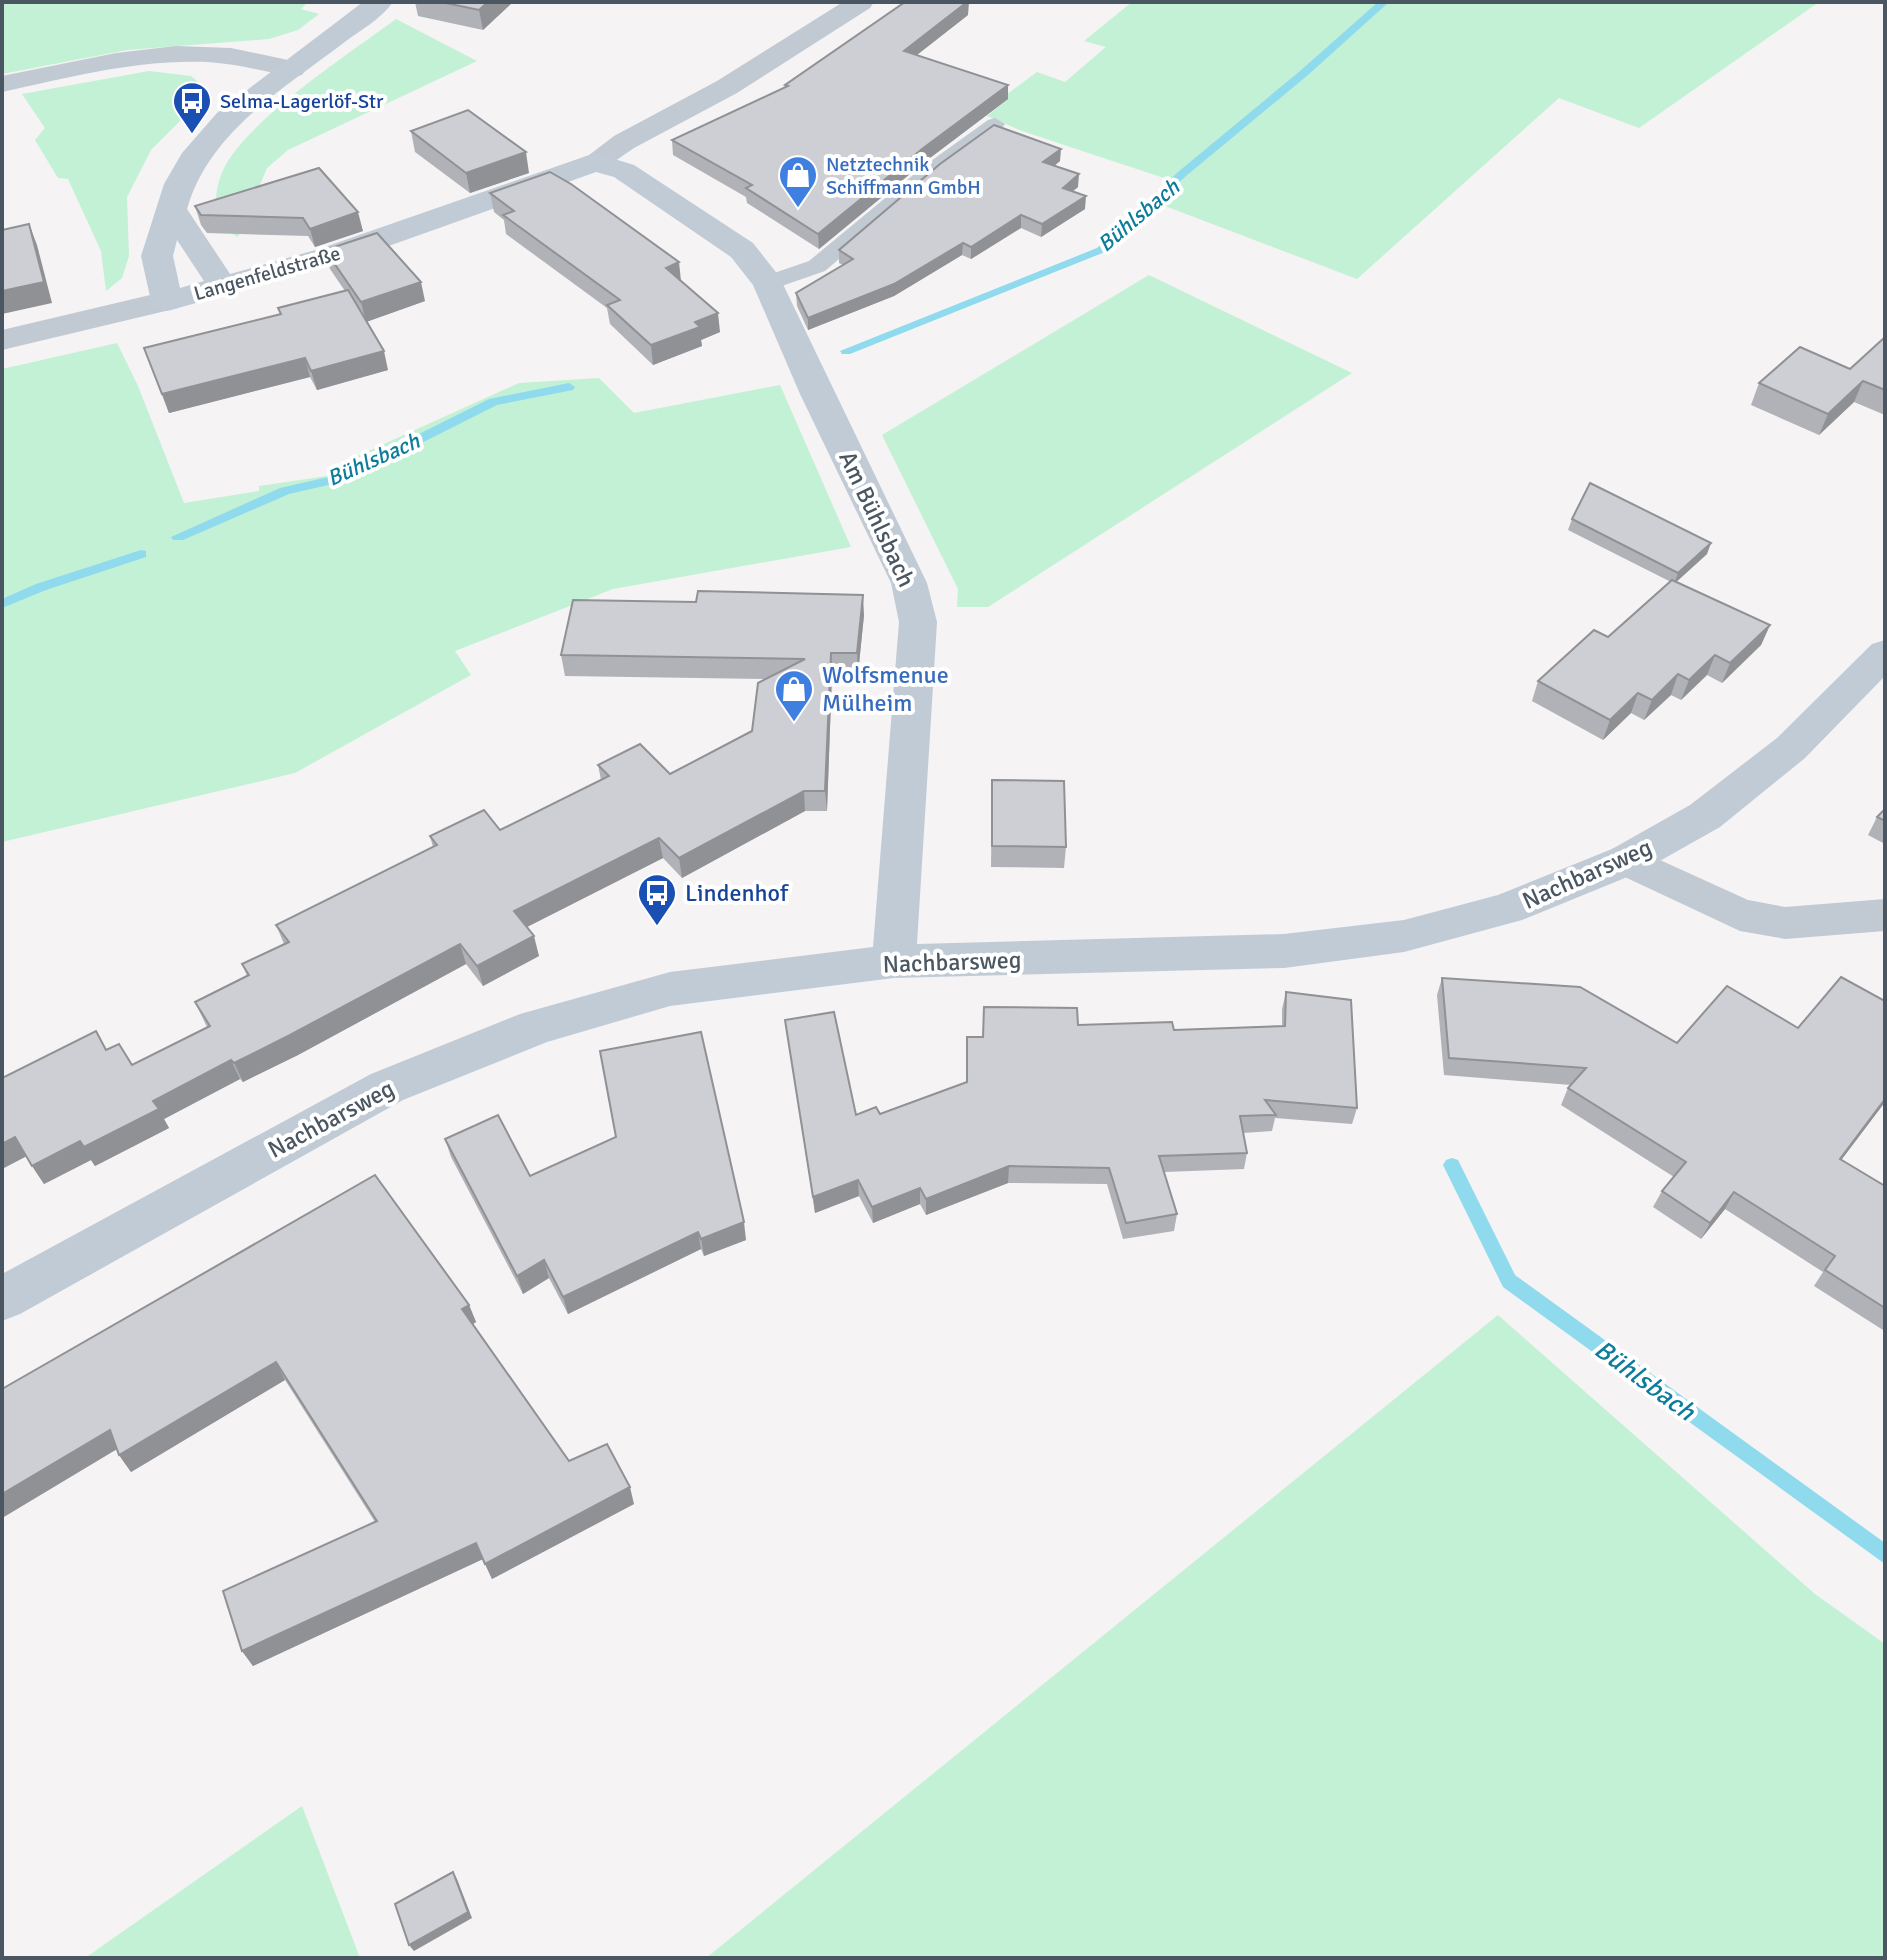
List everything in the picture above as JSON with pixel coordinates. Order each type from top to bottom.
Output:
[{"type":"street","points":[[167,301],[157,256],[179,184],[197,153],[227,119],[380,2]]},
{"type":"street","name":"Langenfeldstraße","points":[[2,340],[167,301],[330,256],[595,162],[624,142],[727,87],[861,2]]},
{"type":"street","points":[[2,84],[93,67],[189,55],[230,56],[292,69]]},
{"type":"street","name":"Am Bühlsbach","points":[[595,162],[624,171],[742,250],[768,283],[817,394],[909,583],[918,622],[894,961]]},
{"type":"street","points":[[173,211],[223,286]]},
{"type":"street","name":"Nachbarsweg","points":[[2,1299],[387,1087],[536,1027],[694,985],[894,961],[1284,951],[1404,936],[1507,909],[1627,860],[1705,816],[1791,748],[1885,653]]},
{"type":"street","points":[[1627,860],[1740,915],[1785,923],[1870,916]]},
{"type":"lane","points":[[768,283],[817,266],[931,170],[995,124]]},
{"type":"green space","points":[[2,2],[308,2],[301,9],[319,14],[298,30],[269,39],[127,50],[2,74]]},
{"type":"green space","points":[[1132,2],[1819,2],[1639,128],[1559,98],[1357,279],[1152,201],[1170,180],[1022,131],[987,116],[1007,100],[1002,98],[1037,72],[1065,82],[1106,47],[1084,41]]},
{"type":"green space","points":[[396,19],[477,61],[288,150],[267,168],[238,237],[218,226],[216,202],[220,178],[230,158],[248,136],[297,92]]},
{"type":"green space","points":[[149,71],[191,76],[204,87],[197,104],[151,150],[127,197],[129,256],[122,278],[106,291],[101,251],[68,179],[58,178],[35,140],[45,128],[22,94]]},
{"type":"green space","points":[[1149,275],[1352,373],[988,607],[957,607],[958,589],[882,435]]},
{"type":"green space","points":[[117,343],[138,386],[184,503],[259,491],[259,486],[334,475],[331,468],[519,383],[599,378],[634,413],[780,385],[851,547],[613,589],[455,651],[471,675],[295,773],[2,842],[2,369]]},
{"type":"green space","points":[[1498,1315],[1815,1594],[1885,1644],[1885,1958],[706,1958]]},
{"type":"green space","points":[[302,1806],[360,1958],[85,1958]]},
{"type":"building","points":[[441,2],[488,2],[479,10]]},
{"type":"building","points":[[905,2],[967,2],[904,51],[1008,85],[922,149],[818,234],[746,188],[752,185],[672,140],[788,86],[785,85]]},
{"type":"building","points":[[468,110],[526,152],[466,173],[411,131]]},
{"type":"building","points":[[994,125],[1061,149],[1043,162],[1079,174],[1063,188],[1086,196],[1042,224],[1021,215],[971,247],[963,243],[894,284],[808,318],[796,293],[853,259],[839,250],[940,164]]},
{"type":"building","points":[[319,168],[358,212],[310,229],[303,218],[201,215],[195,206]]},
{"type":"building","points":[[550,172],[679,262],[666,268],[718,313],[695,322],[700,327],[651,345],[607,305],[620,300],[503,215],[514,211],[490,193]]},
{"type":"building","points":[[29,224],[44,282],[2,291],[2,230]]},
{"type":"building","points":[[377,233],[421,282],[361,302],[325,250]]},
{"type":"building","points":[[348,290],[384,351],[311,371],[305,358],[162,394],[144,348],[281,314],[278,308]]},
{"type":"building","points":[[1885,337],[1885,390],[1863,381],[1828,414],[1759,383],[1800,347],[1850,369]]},
{"type":"building","points":[[1590,483],[1711,543],[1678,573],[1572,519]]},
{"type":"building","points":[[1672,580],[1770,625],[1730,663],[1715,655],[1689,680],[1678,674],[1652,700],[1638,693],[1610,720],[1538,681],[1594,630],[1608,637]]},
{"type":"building","points":[[698,591],[863,595],[857,653],[831,653],[825,791],[804,791],[679,858],[659,838],[514,911],[534,936],[477,966],[460,944],[290,1035],[234,1063],[231,1060],[153,1101],[159,1109],[84,1147],[80,1141],[32,1166],[15,1137],[2,1144],[2,1078],[96,1031],[106,1050],[119,1044],[132,1065],[210,1026],[195,1002],[249,975],[242,964],[289,942],[276,925],[437,845],[430,836],[484,810],[500,830],[609,776],[598,765],[640,744],[670,774],[752,731],[758,683],[805,659],[561,655],[573,600],[696,602]]},
{"type":"building","points":[[992,780],[1064,781],[1066,847],[992,846]]},
{"type":"building","points":[[1885,809],[1885,821],[1877,817]]},
{"type":"building","points":[[1841,977],[1885,1001],[1885,1099],[1840,1159],[1885,1186],[1885,1308],[1825,1270],[1835,1256],[1734,1192],[1710,1223],[1662,1191],[1686,1162],[1568,1088],[1586,1068],[1449,1058],[1442,978],[1580,987],[1677,1043],[1727,986],[1798,1028]]},
{"type":"building","points":[[1286,992],[1351,1000],[1357,1108],[1265,1100],[1276,1115],[1240,1116],[1247,1153],[1159,1156],[1177,1214],[1126,1223],[1109,1168],[1009,1166],[926,1199],[920,1188],[872,1207],[858,1180],[813,1197],[785,1020],[834,1012],[856,1115],[876,1107],[880,1114],[967,1082],[967,1037],[983,1037],[984,1007],[1077,1008],[1078,1025],[1172,1022],[1174,1030],[1285,1026]]},
{"type":"building","points":[[701,1032],[744,1222],[701,1239],[698,1232],[563,1297],[544,1260],[517,1276],[445,1139],[498,1115],[530,1176],[616,1137],[600,1051]]},
{"type":"building","points":[[375,1175],[469,1305],[462,1309],[569,1461],[607,1444],[630,1487],[485,1564],[476,1543],[242,1651],[223,1591],[377,1521],[276,1362],[119,1455],[110,1430],[2,1494],[2,1389]]},
{"type":"building","points":[[453,1872],[468,1912],[409,1945],[395,1904]]},
{"type":"waterway","name":"Bühlsbach","points":[[846,351],[1101,250],[1182,174],[1384,2]]},
{"type":"waterway","name":"Bühlsbach","points":[[178,537],[285,491],[341,478],[493,402],[569,387]]},
{"type":"waterway","name":"Bühlsbach","points":[[2,604],[41,587],[141,554]]},
{"type":"waterway","name":"Bühlsbach","points":[[1452,1165],[1509,1281],[1885,1555]]},
{"type":"place","name":"Selma-Lagerlöf-Str","points":[[192,135]]},
{"type":"place","name":"Netztechnik Schiffmann GmbH","points":[[798,209]]},
{"type":"place","name":"Wolfsmenue Mülheim","points":[[794,723]]},
{"type":"place","name":"Lindenhof","points":[[657,927]]}]
